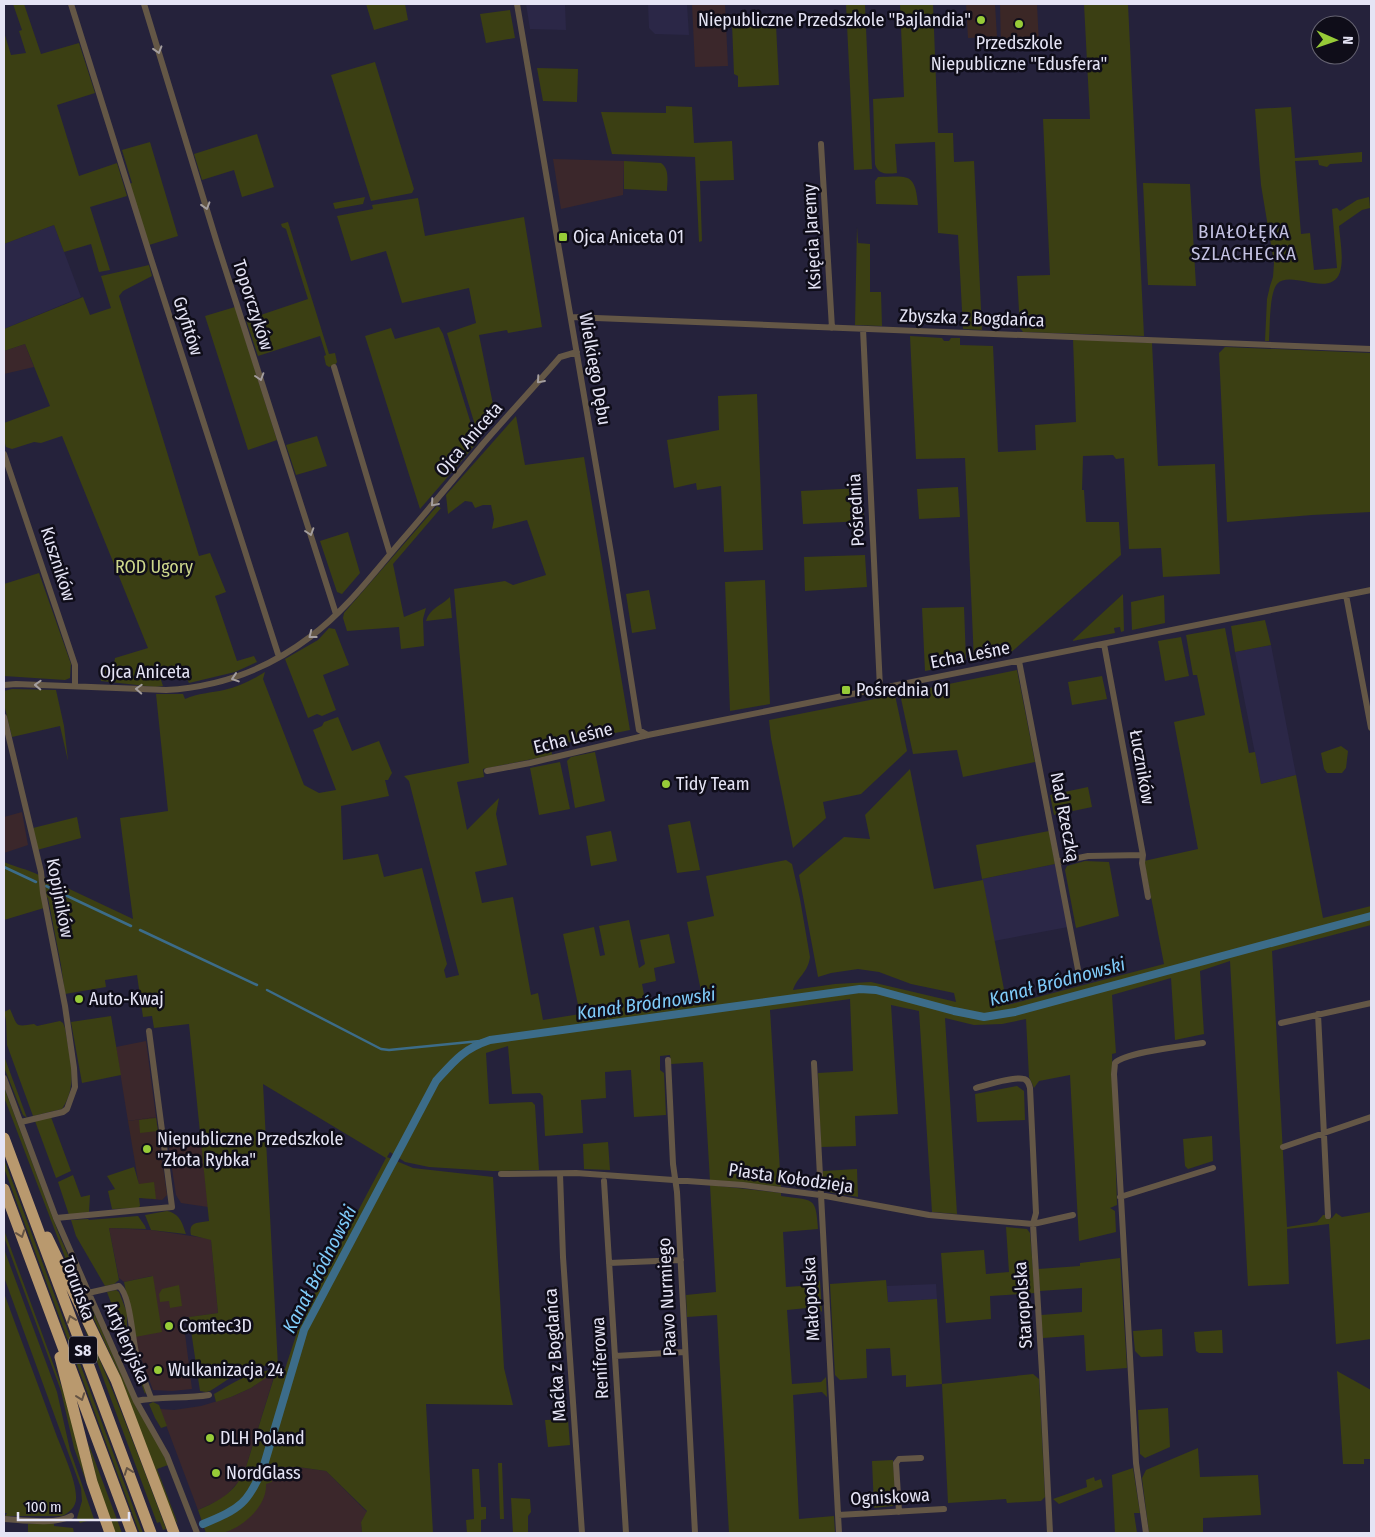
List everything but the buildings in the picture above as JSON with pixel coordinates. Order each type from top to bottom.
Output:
[{"type":"highway","name":"Toruńska","points":[[4,1138],[151,1533]]},
{"type":"highway","points":[[14,1167],[116,1380],[173,1530]]},
{"type":"highway","name":"Toruńska","points":[[4,1189],[132,1533]]},
{"type":"highway","points":[[40,1286],[92,1482],[110,1533]]},
{"type":"street","name":"Gryfitów","points":[[71,4],[279,657]]},
{"type":"street","name":"Toporczyków","points":[[144,4],[217,243],[336,614]]},
{"type":"street","name":"Wielkiego Dębu","points":[[516,4],[577,352],[639,730],[648,735]]},
{"type":"street","name":"Księcia Jaremy","points":[[821,144],[832,328]]},
{"type":"street","name":"Zbyszka z Bogdańca","points":[[571,317],[1371,349]]},
{"type":"street","name":"Pośrednia","points":[[863,329],[880,688]]},
{"type":"street","name":"Ojca Aniceta","points":[[4,685],[188,689],[240,677],[279,657],[311,637],[336,614],[367,582],[483,444],[560,357],[577,352]]},
{"type":"street","points":[[334,367],[390,554]]},
{"type":"street","name":"Kuszników","points":[[4,454],[75,665],[75,686]]},
{"type":"street","name":"Echa Leśne","points":[[488,771],[530,764],[648,735],[1371,590]]},
{"type":"street","points":[[1346,595],[1371,728]]},
{"type":"street","name":"Łuczników","points":[[1104,644],[1143,854],[1142,863],[1148,896]]},
{"type":"street","name":"Nad Rzeczką","points":[[1019,661],[1059,862],[1080,980]]},
{"type":"street","name":"Kopijników","points":[[4,718],[41,872],[42,890],[55,950],[72,1050],[75,1087],[67,1109],[63,1112],[21,1122]]},
{"type":"street","points":[[1059,862],[1088,856],[1143,854]]},
{"type":"street","points":[[1281,1023],[1371,1003]]},
{"type":"street","points":[[1318,1014],[1328,1216]]},
{"type":"street","points":[[56,1218],[172,1207],[149,1031]]},
{"type":"street","points":[[1146,1533],[1136,1463],[1120,1197],[1115,1063],[1124,1058],[1153,1051],[1203,1043]]},
{"type":"street","name":"Paavo Nurmiego","points":[[668,1060],[695,1533]]},
{"type":"street","name":"Małopolska","points":[[814,1063],[839,1533]]},
{"type":"street","name":"Artyleryjska","points":[[4,1078],[56,1218],[136,1401],[166,1452],[197,1533]]},
{"type":"street","name":"Staropolska","points":[[976,1088],[999,1081],[1022,1078],[1027,1081],[1030,1088],[1036,1213],[1033,1224],[1050,1533]]},
{"type":"street","points":[[1283,1148],[1371,1117]]},
{"type":"street","points":[[1120,1197],[1213,1168]]},
{"type":"street","name":"Piasta Kołodzieja","points":[[501,1174],[576,1173],[743,1185],[820,1195],[929,1215],[1033,1224],[1073,1215]]},
{"type":"street","name":"Maćka z Bogdańca","points":[[560,1174],[563,1257],[582,1533]]},
{"type":"street","name":"Reniferowa","points":[[604,1181],[626,1533]]},
{"type":"street","points":[[609,1263],[680,1260]]},
{"type":"street","points":[[88,1293],[121,1287],[129,1311],[136,1357],[151,1398]]},
{"type":"street","points":[[615,1356],[685,1352]]},
{"type":"street","points":[[136,1401],[151,1398],[198,1397],[209,1394]]},
{"type":"street","points":[[899,1512],[896,1463],[899,1460],[921,1458]]},
{"type":"street","name":"Ogniskowa","points":[[838,1515],[944,1509]]},
{"type":"street","points":[[4,1519],[55,1521],[71,1516]]},
{"type":"shaded area","points":[[526,4],[565,4],[566,30],[530,29]]},
{"type":"shaded area","points":[[648,4],[687,4],[689,35],[655,34],[649,28]]},
{"type":"shaded area","points":[[692,4],[725,4],[728,66],[695,67]]},
{"type":"shaded area","name":"Niepubliczne Przedszkole \"Bajlandia\"","points":[[966,4],[995,4],[997,37],[968,38]]},
{"type":"shaded area","name":"Przedszkole Niepubliczne \"Edusfera\"","points":[[1000,4],[1037,4],[1039,44],[1001,46]]},
{"type":"shaded area","points":[[553,159],[624,161],[623,195],[561,209]]},
{"type":"shaded area","points":[[54,225],[81,297],[4,329],[4,244]]},
{"type":"shaded area","points":[[25,344],[34,367],[4,374],[4,351]]},
{"type":"shaded area","points":[[1271,645],[1296,775],[1261,784],[1235,652]]},
{"type":"shaded area","points":[[22,812],[28,845],[4,853],[4,817]]},
{"type":"shaded area","points":[[1055,864],[1068,927],[994,941],[982,879]]},
{"type":"shaded area","points":[[146,1041],[156,1117],[128,1121],[116,1047]]},
{"type":"shaded area","name":"Niepubliczne Przedszkole \"Złota Rybka\"","points":[[156,1117],[167,1195],[162,1200],[141,1198],[128,1121]]},
{"type":"shaded area","points":[[201,1137],[208,1207],[181,1203],[176,1195],[168,1142]]},
{"type":"shaded area","points":[[109,1228],[151,1230],[211,1239],[218,1313],[183,1318],[192,1389],[153,1390],[135,1337],[152,1276],[124,1282],[119,1278]]},
{"type":"shaded area","points":[[936,1284],[937,1299],[888,1302],[887,1286]]},
{"type":"shaded area","points":[[276,1370],[246,1467],[240,1480],[224,1498],[198,1510],[160,1409],[174,1410],[201,1406],[231,1397],[251,1388]]},
{"type":"shaded area","points":[[270,1467],[298,1467],[326,1471],[367,1512],[361,1522],[362,1533],[224,1533],[234,1528],[266,1483]]},
{"type":"green space","points":[[13,4],[24,4],[41,54],[79,43],[95,93],[57,105],[79,176],[117,163],[127,196],[90,207],[110,270],[99,272],[91,244],[64,252],[54,225],[4,244],[4,32],[11,55],[26,53],[19,31],[22,30]]},
{"type":"green space","points":[[366,4],[405,4],[408,20],[374,30]]},
{"type":"green space","points":[[846,4],[865,4],[872,169],[854,170]]},
{"type":"green space","points":[[900,4],[933,4],[938,133],[953,133],[954,162],[974,161],[982,330],[963,329],[958,235],[938,233],[935,142],[895,144],[897,173],[881,172],[876,168],[873,99],[904,97]]},
{"type":"green space","points":[[1084,4],[1128,4],[1144,336],[1023,332],[1020,328],[1017,276],[1050,275],[1043,119],[1090,119]]},
{"type":"green space","points":[[510,10],[515,38],[486,43],[480,14]]},
{"type":"green space","points":[[732,23],[776,25],[779,85],[738,87],[738,76],[734,74]]},
{"type":"green space","points":[[375,62],[414,189],[412,193],[371,201],[331,75]]},
{"type":"green space","points":[[537,68],[578,69],[577,102],[543,101]]},
{"type":"green space","points":[[666,106],[692,107],[694,143],[732,141],[734,180],[700,181],[702,241],[699,242],[695,157],[612,154],[601,112],[666,113]]},
{"type":"green space","points":[[1291,107],[1295,158],[1362,152],[1362,162],[1330,164],[1327,167],[1319,165],[1318,160],[1295,161],[1301,234],[1310,233],[1314,270],[1337,268],[1332,209],[1337,208],[1340,211],[1357,200],[1369,197],[1370,208],[1362,210],[1339,226],[1342,261],[1340,272],[1335,280],[1320,284],[1283,280],[1277,284],[1271,303],[1269,341],[1265,341],[1267,299],[1273,277],[1274,263],[1261,185],[1255,109]]},
{"type":"green space","points":[[257,134],[274,187],[242,197],[234,170],[202,180],[194,154]]},
{"type":"green space","points":[[150,142],[178,236],[149,245],[129,184],[132,183],[122,150]]},
{"type":"green space","points":[[624,161],[661,163],[667,172],[667,191],[624,189]]},
{"type":"green space","points":[[878,177],[908,178],[915,186],[918,205],[876,204],[875,181]]},
{"type":"green space","points":[[1143,183],[1190,184],[1196,286],[1148,285]]},
{"type":"green space","points":[[365,197],[363,204],[335,209],[333,203]]},
{"type":"green space","points":[[418,198],[425,236],[524,217],[542,327],[508,333],[507,330],[479,335],[496,419],[481,437],[478,435],[447,333],[476,323],[469,288],[402,303],[386,251],[351,261],[337,216],[373,209],[372,205]]},
{"type":"green space","points":[[288,222],[329,354],[335,353],[337,362],[329,367],[326,365],[324,356],[326,355],[320,336],[258,356],[246,320],[308,299],[286,229],[281,224]]},
{"type":"green space","points":[[857,227],[858,243],[870,244],[870,292],[881,292],[882,326],[855,325]]},
{"type":"green space","name":"ROD Ugory","points":[[149,265],[152,276],[123,291],[119,296],[199,556],[210,553],[226,592],[215,596],[237,661],[254,656],[257,662],[235,672],[189,683],[181,666],[159,674],[163,686],[155,687],[101,681],[101,668],[113,670],[115,658],[148,648],[62,436],[12,449],[6,447],[4,440],[4,423],[50,406],[25,344],[4,351],[4,329],[83,297],[90,315],[111,308],[101,276]]},
{"type":"green space","points":[[235,307],[277,440],[248,450],[205,316]]},
{"type":"green space","points":[[439,327],[443,334],[477,443],[420,509],[365,336],[391,328],[395,339]]},
{"type":"green space","points":[[910,336],[942,338],[944,341],[949,341],[951,338],[960,338],[960,345],[993,346],[998,452],[1036,450],[1035,425],[1076,422],[1073,339],[1152,343],[1158,466],[1215,464],[1220,574],[1163,577],[1161,548],[1129,549],[1124,458],[1116,459],[1113,455],[1083,456],[1082,490],[1084,490],[1086,522],[1119,522],[1121,555],[1008,655],[974,661],[965,458],[916,459]]},
{"type":"green space","points":[[1225,347],[1371,353],[1371,512],[1227,522],[1219,353]]},
{"type":"green space","points":[[757,394],[763,550],[724,552],[721,486],[697,490],[696,483],[674,488],[667,440],[719,430],[718,396]]},
{"type":"green space","points":[[516,416],[525,465],[584,457],[630,730],[551,746],[552,755],[483,769],[484,777],[457,782],[467,830],[499,798],[496,814],[507,865],[475,872],[482,903],[513,897],[531,995],[538,993],[543,1020],[580,1014],[563,934],[594,927],[600,956],[605,955],[599,926],[629,920],[639,968],[645,964],[640,940],[669,934],[675,963],[654,968],[656,981],[642,984],[647,1010],[683,1005],[682,997],[702,996],[687,922],[714,916],[706,876],[786,860],[792,864],[810,957],[805,971],[793,990],[835,984],[871,982],[956,1002],[954,993],[911,984],[879,972],[858,969],[818,977],[799,875],[844,837],[870,839],[865,815],[910,769],[934,889],[983,880],[1007,1005],[1164,964],[1144,861],[1198,849],[1174,722],[1205,715],[1197,675],[1193,675],[1186,635],[1225,628],[1249,753],[1255,752],[1261,784],[1296,775],[1323,918],[1371,906],[1371,925],[1272,951],[1287,1227],[1317,1222],[1323,1215],[1326,1215],[1327,1219],[1332,1218],[1336,1213],[1342,1217],[1371,1212],[1371,1339],[1336,1344],[1329,1224],[1287,1229],[1289,1284],[1248,1286],[1230,961],[1200,971],[1204,1034],[1175,1040],[1171,978],[1112,995],[1116,1053],[1112,1054],[1117,1205],[1110,1208],[1115,1211],[1116,1232],[1079,1241],[1070,1075],[1039,1081],[1034,1088],[1029,1077],[1026,1019],[1002,1024],[974,1025],[945,1018],[957,1214],[932,1212],[919,1011],[891,1005],[898,1114],[855,1116],[856,1146],[821,1147],[818,1073],[853,1071],[850,999],[770,1010],[781,1187],[710,1181],[703,1062],[671,1064],[670,1055],[660,1056],[660,1070],[664,1073],[666,1115],[634,1117],[631,1070],[605,1072],[606,1098],[581,1100],[583,1133],[545,1136],[543,1096],[540,1093],[512,1094],[508,1046],[486,1053],[489,1104],[532,1102],[535,1105],[539,1170],[493,1171],[429,1167],[405,1162],[390,1152],[387,1157],[413,1168],[493,1177],[504,1368],[513,1405],[426,1404],[433,1533],[362,1533],[361,1522],[367,1511],[326,1471],[298,1467],[271,1467],[272,1482],[266,1484],[263,1499],[254,1513],[234,1529],[219,1533],[206,1533],[198,1510],[220,1499],[238,1483],[246,1467],[276,1371],[251,1388],[231,1397],[216,1402],[214,1394],[232,1383],[255,1373],[285,1369],[302,1317],[386,1158],[263,1084],[278,1366],[249,1369],[210,1391],[200,1391],[189,1317],[218,1313],[211,1240],[191,1235],[191,1227],[193,1225],[209,1221],[189,1024],[154,1028],[152,1016],[143,1017],[137,975],[105,980],[106,987],[65,994],[48,898],[46,897],[44,877],[133,919],[120,818],[168,811],[156,694],[183,694],[185,699],[235,687],[265,672],[263,679],[304,785],[319,793],[336,790],[313,730],[322,726],[324,722],[338,717],[352,751],[379,741],[392,773],[388,780],[385,780],[389,796],[341,806],[343,860],[378,854],[384,877],[422,868],[447,964],[444,970],[446,978],[459,975],[409,781],[404,776],[469,763],[454,589],[505,581],[513,585],[546,575],[527,520],[492,529],[494,519],[491,505],[475,508],[472,502],[465,501],[448,514],[446,495]]},
{"type":"green space","points":[[317,436],[327,466],[296,475],[286,445]]},
{"type":"green space","points":[[958,487],[960,517],[919,519],[917,489]]},
{"type":"green space","points":[[862,488],[864,521],[803,524],[801,491]]},
{"type":"green space","points":[[437,506],[441,508],[393,564],[404,617],[426,608],[423,619],[424,646],[401,649],[399,627],[347,631],[343,618],[344,613]]},
{"type":"green space","points":[[348,532],[360,573],[342,594],[337,592],[320,541]]},
{"type":"green space","points":[[865,555],[867,587],[805,591],[804,557]]},
{"type":"green space","points":[[39,573],[71,664],[70,678],[65,680],[4,676],[4,584]]},
{"type":"green space","points":[[765,580],[770,704],[730,711],[725,582]]},
{"type":"green space","points":[[649,590],[656,629],[632,633],[626,594]]},
{"type":"green space","points":[[1123,594],[1124,631],[1121,632],[1120,627],[1114,628],[1115,633],[1072,641]]},
{"type":"green space","points":[[1164,595],[1165,623],[1132,630],[1131,602]]},
{"type":"green space","points":[[450,597],[452,618],[426,621],[433,610]]},
{"type":"green space","points":[[964,607],[966,660],[962,664],[925,671],[922,608]]},
{"type":"green space","points":[[1265,620],[1271,645],[1235,652],[1231,626]]},
{"type":"green space","points":[[329,628],[335,629],[349,665],[323,675],[336,710],[322,716],[317,714],[308,718],[285,659],[318,640]]},
{"type":"green space","points":[[1181,637],[1189,676],[1165,681],[1158,641]]},
{"type":"green space","points":[[1017,670],[1035,762],[963,777],[957,750],[913,754],[900,694]]},
{"type":"green space","points":[[1102,676],[1107,699],[1072,705],[1068,682]]},
{"type":"green space","points":[[12,689],[56,690],[64,726],[68,761],[60,726],[12,737],[4,704],[4,691]]},
{"type":"green space","points":[[895,695],[907,751],[861,794],[823,802],[826,818],[793,848],[769,720]]},
{"type":"green space","points":[[1341,746],[1348,751],[1346,768],[1342,773],[1327,773],[1324,769],[1321,753]]},
{"type":"green space","points":[[595,752],[605,801],[575,808],[567,761],[571,757]]},
{"type":"green space","points":[[560,762],[570,809],[539,815],[530,768]]},
{"type":"green space","points":[[1088,787],[1092,807],[1054,815],[1050,795]]},
{"type":"green space","points":[[77,817],[81,838],[37,850],[33,828]]},
{"type":"green space","points":[[690,821],[700,870],[677,873],[668,825]]},
{"type":"green space","points":[[611,831],[617,861],[591,866],[586,836]]},
{"type":"green space","points":[[1049,831],[1055,864],[982,879],[976,845]]},
{"type":"green space","points":[[1085,861],[1109,862],[1119,916],[1076,928],[1065,870],[1067,866]]},
{"type":"green space","points":[[4,862],[39,875],[44,908],[4,920]]},
{"type":"green space","points":[[10,1009],[16,1022],[20,1025],[34,1024],[37,1026],[60,1021],[63,1023],[70,1059],[71,1080],[67,1100],[62,1109],[33,1116],[7,1045],[4,1012]]},
{"type":"green space","points":[[111,1016],[121,1075],[82,1083],[71,1022]]},
{"type":"green space","points":[[4,1056],[27,1118],[23,1115],[4,1067]]},
{"type":"green space","points":[[1017,1086],[1024,1091],[1025,1120],[977,1122],[975,1094]]},
{"type":"green space","points":[[4,1087],[60,1237],[136,1407],[158,1443],[168,1465],[157,1469],[178,1524],[172,1516],[119,1373],[65,1257],[4,1097]]},
{"type":"green space","points":[[51,1117],[71,1171],[56,1178],[35,1121]]},
{"type":"green space","points":[[156,1118],[158,1131],[140,1133],[139,1120]]},
{"type":"green space","points":[[1212,1136],[1213,1161],[1188,1169],[1185,1166],[1183,1139]]},
{"type":"green space","points":[[608,1142],[610,1170],[584,1169],[583,1144]]},
{"type":"green space","points":[[4,1159],[143,1533],[140,1533],[138,1529],[4,1168]]},
{"type":"green space","points":[[134,1167],[139,1184],[154,1182],[156,1199],[139,1198],[140,1206],[138,1208],[112,1209],[108,1191],[115,1189],[107,1176]]},
{"type":"green space","points":[[857,1169],[858,1197],[829,1192],[823,1185],[823,1171]]},
{"type":"green space","points":[[73,1175],[81,1197],[90,1195],[89,1212],[69,1215],[58,1182]]},
{"type":"green space","points":[[710,1185],[781,1193],[781,1196],[800,1198],[811,1202],[816,1210],[818,1229],[783,1232],[786,1287],[816,1285],[820,1280],[822,1312],[817,1307],[787,1310],[792,1384],[821,1382],[826,1377],[827,1397],[822,1392],[793,1395],[799,1519],[834,1516],[835,1533],[729,1533],[717,1315],[687,1317],[686,1295],[716,1292]]},
{"type":"green space","points":[[167,1211],[178,1216],[186,1234],[151,1230],[145,1215]]},
{"type":"green space","points":[[138,1216],[146,1229],[109,1228],[119,1280],[114,1284],[105,1286],[76,1236],[71,1220]]},
{"type":"green space","points":[[1006,1227],[1027,1229],[1030,1233],[1035,1293],[990,1296],[991,1319],[946,1323],[941,1253],[984,1250],[986,1274],[1009,1272]]},
{"type":"green space","points":[[4,1230],[65,1396],[87,1484],[74,1448],[61,1391],[4,1237]]},
{"type":"green space","points":[[4,1249],[57,1392],[70,1450],[94,1519],[80,1523],[77,1518],[82,1501],[81,1488],[4,1277]]},
{"type":"green space","points":[[1120,1258],[1127,1368],[1086,1371],[1084,1335],[1043,1338],[1041,1315],[1082,1312],[1082,1288],[1040,1291],[1038,1269],[1080,1266],[1080,1263]]},
{"type":"green space","points":[[153,1276],[162,1332],[135,1337],[124,1282]]},
{"type":"green space","points":[[886,1280],[888,1302],[937,1299],[942,1384],[906,1387],[906,1375],[892,1376],[890,1348],[866,1349],[867,1378],[840,1380],[835,1375],[830,1284]]},
{"type":"green space","points":[[179,1285],[182,1306],[170,1308],[169,1301],[160,1302],[159,1294],[162,1289]]},
{"type":"green space","points":[[116,1290],[119,1292],[127,1313],[127,1326],[145,1394],[107,1292]]},
{"type":"green space","points":[[4,1293],[74,1482],[76,1496],[74,1506],[62,1516],[5,1516],[7,1513],[4,1513]]},
{"type":"green space","points":[[76,1305],[123,1416],[166,1529],[163,1530],[160,1522],[157,1523]]},
{"type":"green space","points":[[1162,1329],[1163,1356],[1141,1357],[1135,1351],[1133,1331]]},
{"type":"green space","points":[[1222,1330],[1223,1353],[1199,1353],[1196,1351],[1194,1332]]},
{"type":"green space","points":[[1337,1371],[1371,1390],[1371,1459],[1364,1459],[1364,1464],[1343,1464]]},
{"type":"green space","points":[[1033,1374],[1039,1379],[1045,1497],[1041,1501],[1007,1503],[1006,1499],[948,1503],[942,1384]]},
{"type":"green space","points":[[153,1402],[159,1405],[167,1426],[161,1428],[155,1418],[149,1404]]},
{"type":"green space","points":[[1168,1408],[1170,1447],[1145,1458],[1140,1454],[1138,1410]]},
{"type":"green space","points":[[568,1419],[570,1445],[548,1447],[545,1420]]},
{"type":"green space","points":[[88,1443],[122,1533],[115,1533],[100,1493]]},
{"type":"green space","points":[[1198,1448],[1200,1477],[1258,1475],[1261,1515],[1203,1518],[1203,1533],[1149,1533],[1142,1478],[1146,1470]]},
{"type":"green space","points":[[893,1460],[896,1503],[893,1506],[874,1508],[872,1461]]},
{"type":"green space","points":[[498,1463],[502,1463],[504,1519],[500,1519]]},
{"type":"green space","points":[[1133,1468],[1140,1513],[1134,1513],[1137,1533],[1115,1533],[1112,1475]]},
{"type":"green space","points":[[472,1469],[479,1469],[481,1507],[486,1507],[486,1519],[481,1520],[481,1533],[467,1533],[466,1520],[474,1519]]},
{"type":"green space","points":[[1094,1477],[1095,1481],[1101,1479],[1103,1487],[1059,1504],[1053,1499],[1087,1487],[1086,1480]]},
{"type":"green space","points":[[511,1498],[530,1499],[531,1512],[528,1516],[528,1533],[513,1533]]},
{"type":"green space","points":[[28,1524],[54,1524],[54,1526],[73,1528],[74,1533],[28,1533]]},
{"type":"waterway","points":[[4,867],[36,882]]},
{"type":"waterway","points":[[46,886],[131,926]]},
{"type":"waterway","name":"Kanał Bródnowski","points":[[203,1524],[235,1509],[248,1496],[259,1478],[304,1330],[436,1081],[454,1062],[473,1047],[490,1040],[860,989],[876,990],[984,1017],[1015,1012],[1371,916]]},
{"type":"waterway","points":[[140,930],[257,985]]},
{"type":"waterway","points":[[267,990],[381,1049],[389,1050],[490,1040]]},
{"type":"place","name":"Niepubliczne Przedszkole \"Bajlandia\"","points":[[981,20]]},
{"type":"place","name":"Przedszkole Niepubliczne \"Edusfera\"","points":[[1019,24]]},
{"type":"place","name":"Ojca Aniceta 01","points":[[563,237]]},
{"type":"place","name":"Pośrednia 01","points":[[846,690]]},
{"type":"place","name":"Tidy Team","points":[[666,784]]},
{"type":"place","name":"Auto-Kwaj","points":[[79,999]]},
{"type":"place","name":"Niepubliczne Przedszkole \"Złota Rybka\"","points":[[147,1149]]},
{"type":"place","name":"Comtec3D","points":[[169,1326]]},
{"type":"place","name":"Wulkanizacja 24","points":[[158,1370]]},
{"type":"place","name":"DLH Poland","points":[[210,1438]]},
{"type":"place","name":"NordGlass","points":[[216,1473]]},
{"type":"district","name":"BIAŁOŁĘKA SZLACHECKA","points":[[1244,242]]}]
